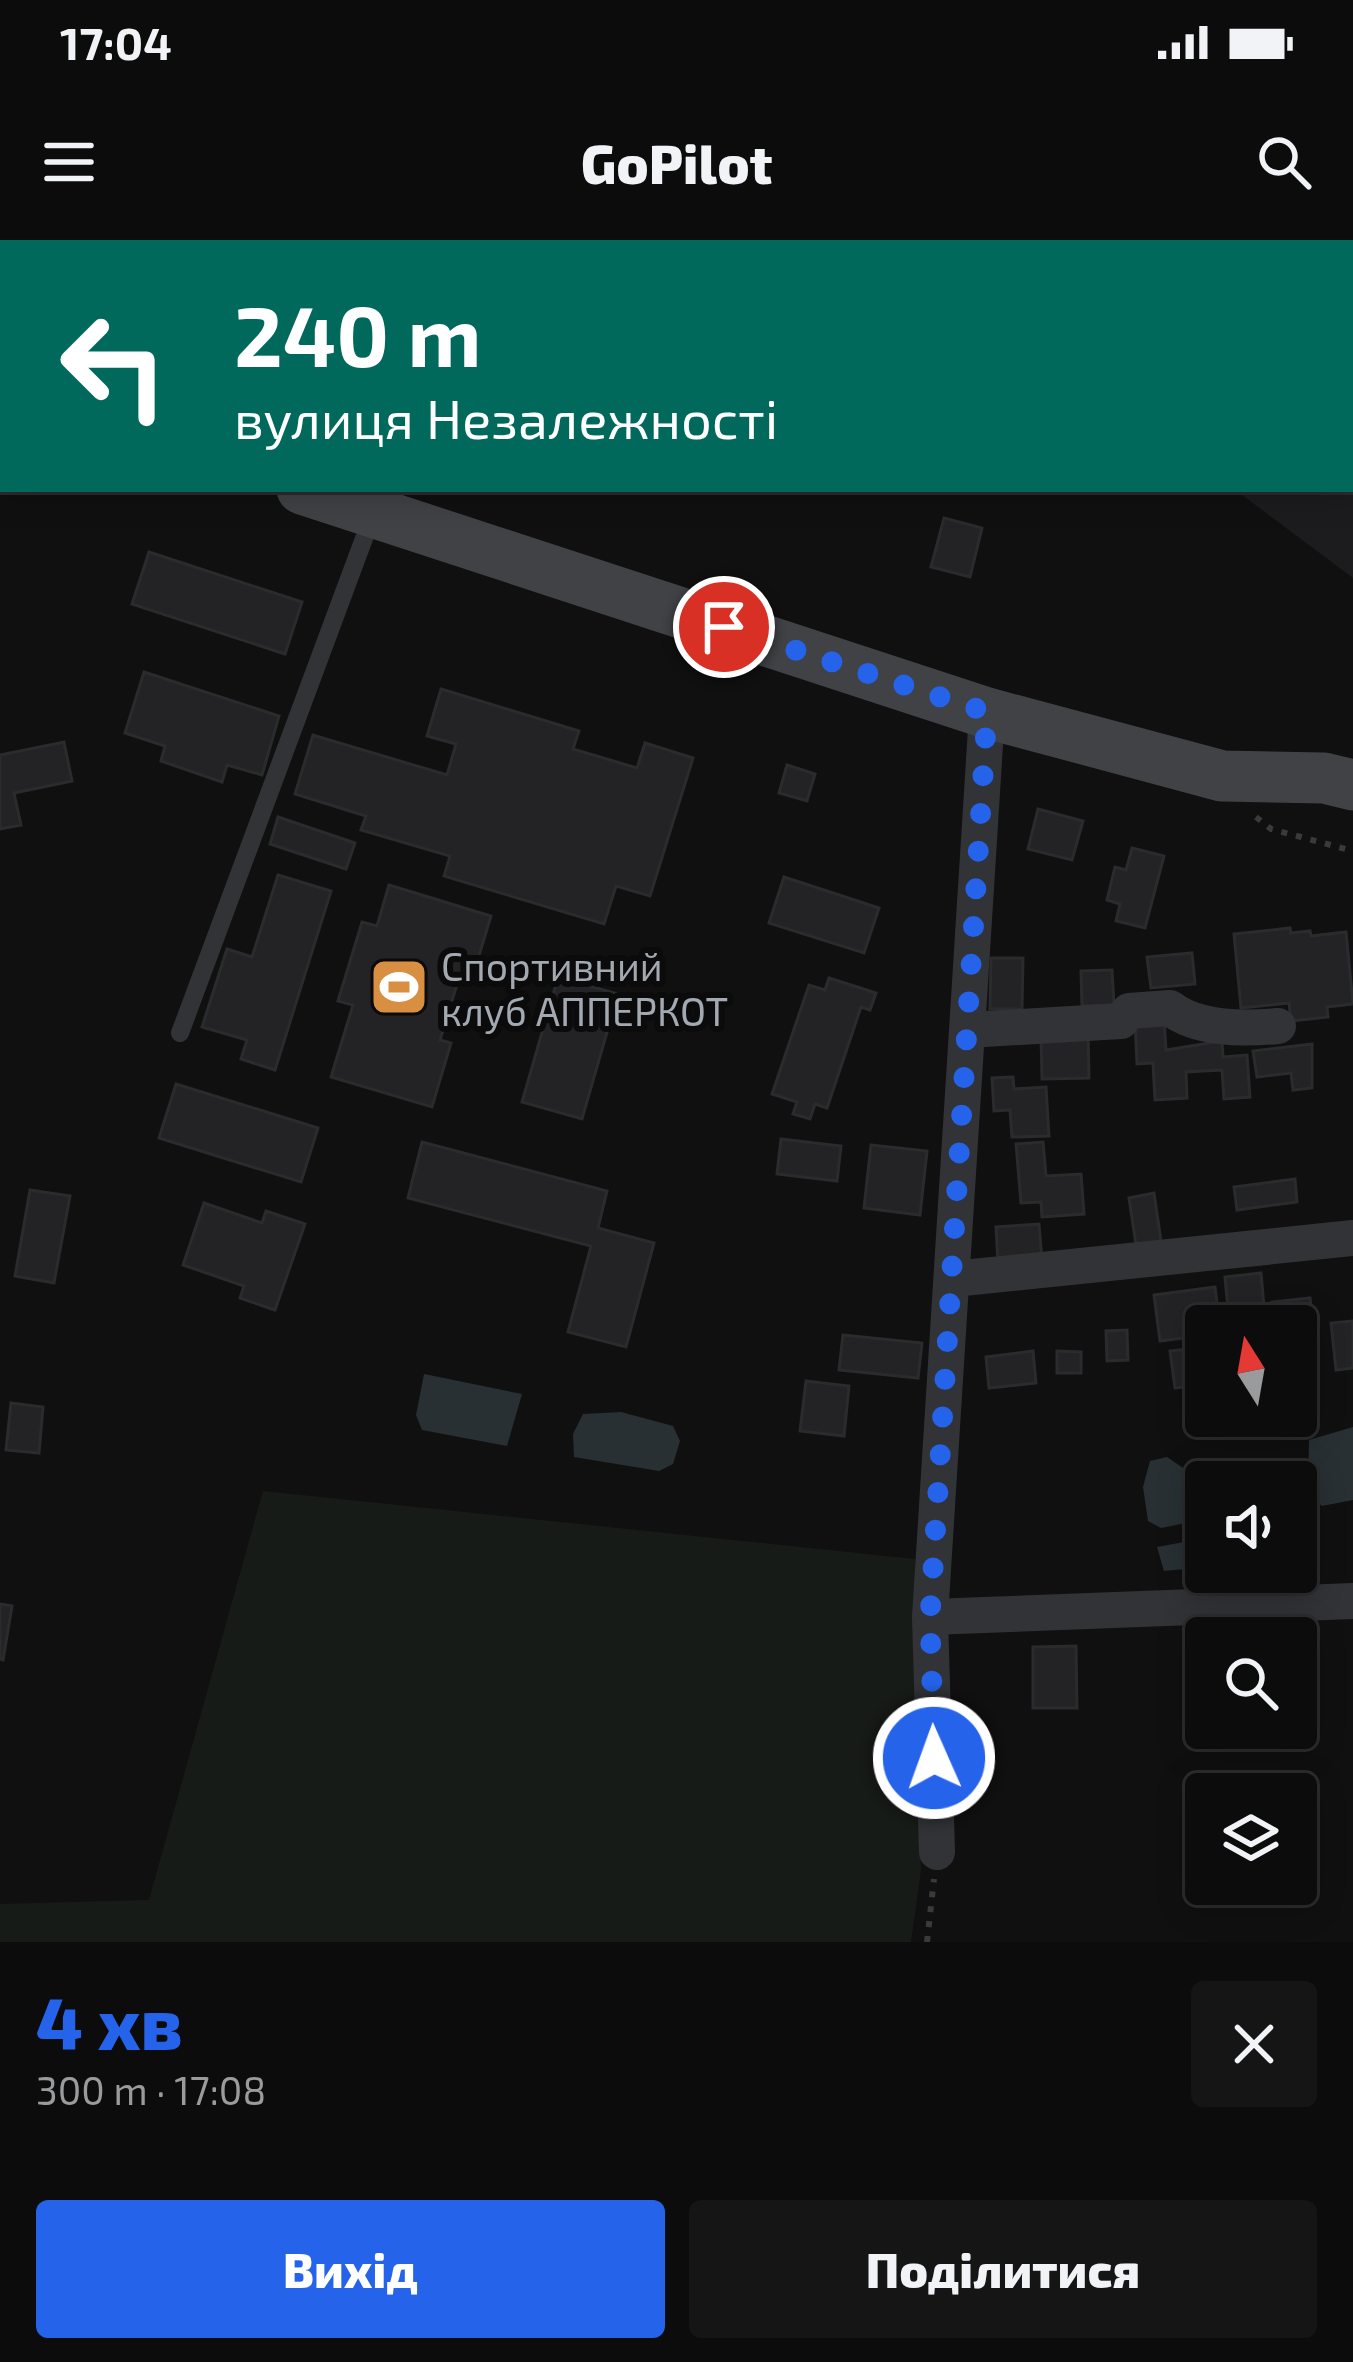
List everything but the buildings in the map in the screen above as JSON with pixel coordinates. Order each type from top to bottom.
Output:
[{"type":"main road","points":[[311,492],[987,712],[1222,776],[1353,784]]},
{"type":"street","points":[[937,1852],[930,1617],[987,712]]},
{"type":"street","points":[[968,1030],[1121,1021],[1129,1012],[1170,1008],[1181,1016],[1238,1029],[1278,1026]]},
{"type":"street","points":[[953,1279],[1353,1238]]},
{"type":"street","points":[[930,1617],[1353,1601]]},
{"type":"lane","points":[[180,1033],[374,512]]},
{"type":"path","points":[[1222,776],[1234,800],[1271,830],[1353,851]]},
{"type":"path","points":[[927,1942],[937,1852]]},
{"type":"shaded area","points":[[1238,492],[1353,492],[1353,578]]},
{"type":"shaded area","points":[[424,1374],[522,1394],[507,1446],[422,1430],[416,1415]]},
{"type":"shaded area","points":[[621,1412],[673,1426],[680,1441],[673,1464],[659,1471],[574,1457],[573,1434],[583,1414]]},
{"type":"shaded area","points":[[1353,1427],[1353,1500],[1322,1506],[1317,1501],[1317,1461],[1309,1461],[1309,1440]]},
{"type":"shaded area","points":[[1167,1457],[1185,1469],[1185,1523],[1161,1528],[1148,1521],[1143,1487],[1150,1461]]},
{"type":"shaded area","points":[[263,1491],[915,1559],[921,1870],[911,1942],[0,1942],[0,1904],[149,1900]]},
{"type":"shaded area","points":[[1185,1542],[1185,1569],[1164,1571],[1157,1547]]},
{"type":"place","name":"Спортивний клуб АППЕРКОТ","points":[[399,987]]},
{"type":"route","points":[[724,627],[987,712],[930,1617],[934,1758]]}]
